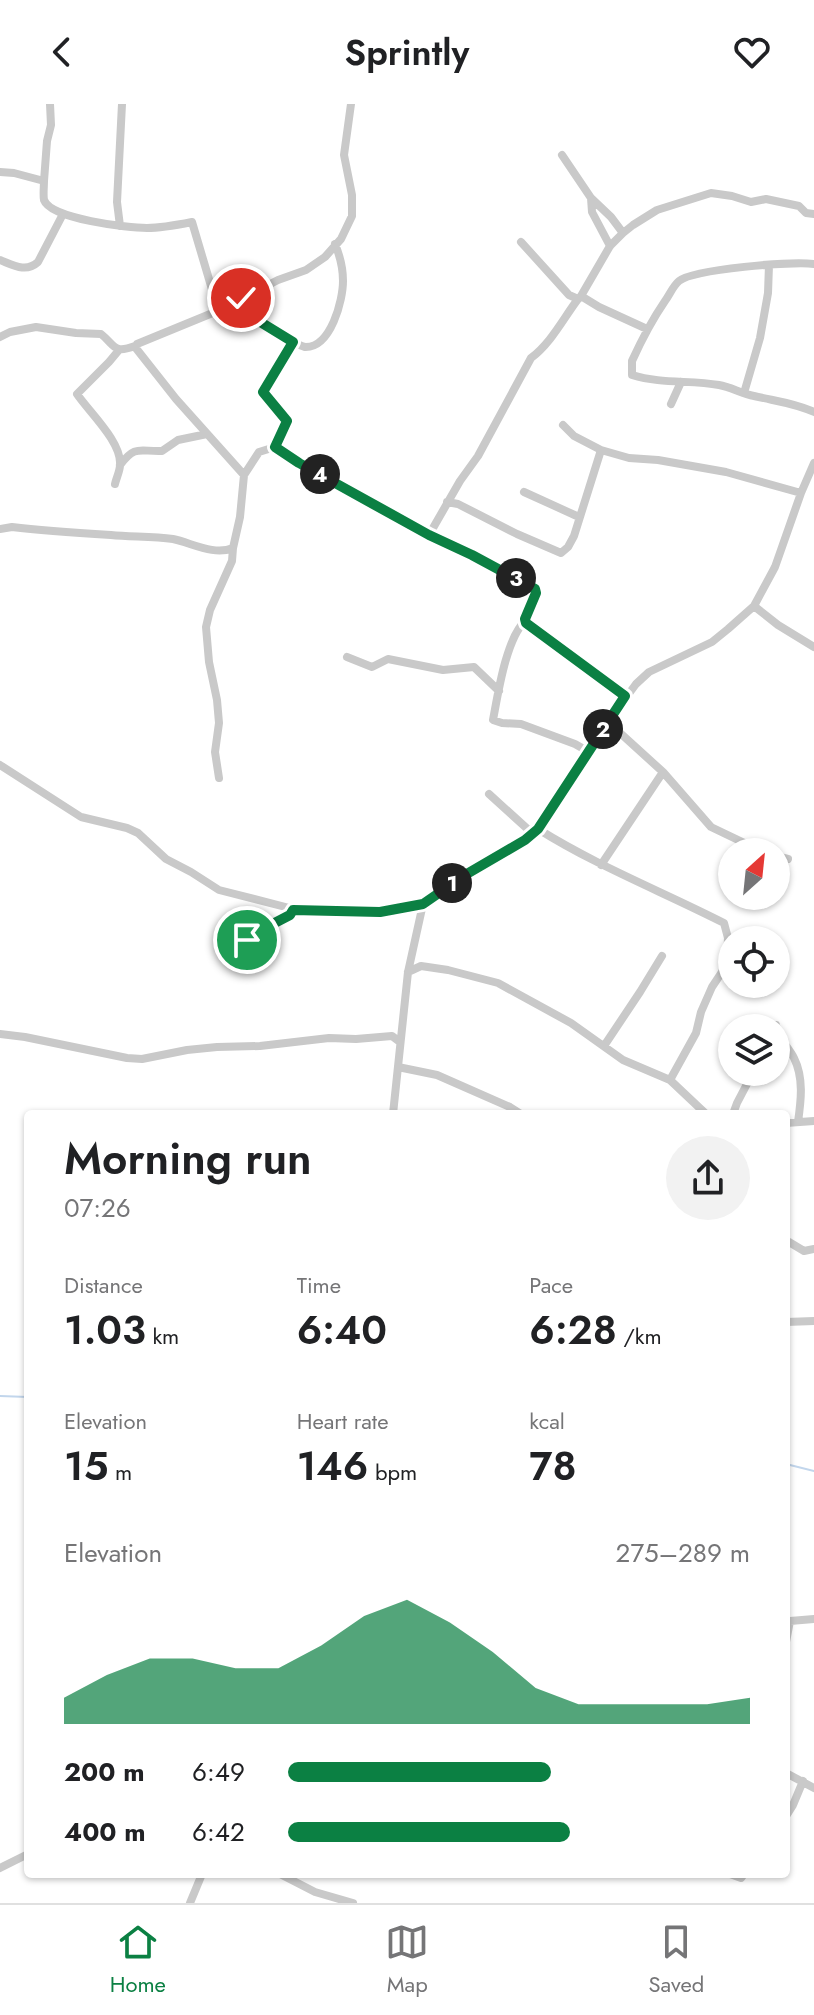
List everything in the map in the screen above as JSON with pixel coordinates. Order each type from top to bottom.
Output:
[{"type":"street","points":[[50,104],[51,125],[44,181],[47,205],[63,214],[120,226],[149,228],[192,222],[214,296],[224,308]]},
{"type":"street","points":[[120,226],[117,202],[122,104]]},
{"type":"street","points":[[115,484],[120,465],[118,454],[111,438],[77,394],[78,390],[119,350],[224,308],[278,280],[306,270],[325,257],[341,239],[352,216],[352,195],[344,155],[351,104]]},
{"type":"street","points":[[562,155],[591,198],[623,233]]},
{"type":"street","points":[[0,172],[44,181]]},
{"type":"street","points":[[429,535],[478,456],[531,358],[545,347],[610,246],[623,233],[657,210],[711,193],[751,202],[766,199],[799,206],[806,213],[814,214]]},
{"type":"street","points":[[591,198],[592,212],[610,246]]},
{"type":"street","points":[[0,260],[15,266],[33,267],[63,214]]},
{"type":"street","points":[[521,242],[569,295],[580,297],[647,329]]},
{"type":"street","points":[[235,302],[244,312],[293,342],[306,347],[315,344],[329,330],[341,305],[343,283],[335,244]]},
{"type":"street","points":[[814,264],[769,265],[687,276],[676,283],[647,329],[632,361],[632,375],[645,379],[721,385],[814,412]]},
{"type":"street","points":[[744,393],[760,338],[768,293],[769,265]]},
{"type":"street","points":[[0,337],[36,327],[101,334],[119,350]]},
{"type":"street","points":[[219,778],[215,752],[219,723],[206,627],[210,610],[232,561],[244,475],[259,452],[275,447],[287,421],[263,392],[293,342]]},
{"type":"street","points":[[135,346],[176,399],[244,475]]},
{"type":"street","points":[[671,404],[681,382]]},
{"type":"street","points":[[563,425],[574,436],[601,450],[629,458],[726,472],[801,493]]},
{"type":"street","points":[[120,465],[131,452],[162,451],[178,440],[207,434]]},
{"type":"street","points":[[275,447],[429,535],[535,589],[525,621],[518,628],[493,720],[521,724],[589,752]]},
{"type":"street","points":[[447,502],[458,504],[561,553],[568,547],[601,450]]},
{"type":"street","points":[[0,765],[81,817],[138,833],[166,859],[219,890],[293,910],[380,912],[423,904],[465,875],[517,846],[535,831],[625,696],[649,672],[712,642],[754,606],[775,567],[814,463]]},
{"type":"street","points":[[524,492],[579,517]]},
{"type":"street","points":[[0,529],[12,527],[158,537],[219,551],[233,548]]},
{"type":"street","points":[[754,606],[814,647]]},
{"type":"street","points":[[525,621],[625,696]]},
{"type":"street","points":[[347,657],[372,667],[388,659],[443,670],[474,667],[499,691]]},
{"type":"street","points":[[608,722],[663,772],[711,827],[734,838]]},
{"type":"street","points":[[601,865],[663,772]]},
{"type":"street","points":[[489,794],[535,831],[724,923],[728,938],[722,972],[707,999],[696,1033],[670,1080]]},
{"type":"street","points":[[393,1110],[398,1067],[396,1039],[402,1025],[411,954],[423,904]]},
{"type":"street","points":[[239,948],[293,910]]},
{"type":"street","points":[[411,954],[421,966]]},
{"type":"street","points":[[604,1046],[662,956]]},
{"type":"street","points":[[408,972],[421,966],[498,983],[571,1023],[623,1060],[670,1080],[702,1110]]},
{"type":"street","points":[[0,1034],[142,1059],[187,1050],[240,1048],[314,1039],[396,1039]]},
{"type":"street","points":[[790,1053],[795,1060],[801,1091],[798,1122]]},
{"type":"street","points":[[398,1067],[437,1075],[515,1110]]},
{"type":"street","points":[[734,1110],[746,1086]]},
{"type":"street","points":[[790,1123],[814,1121]]},
{"type":"street","points":[[790,1243],[804,1251],[814,1249]]},
{"type":"street","points":[[790,1322],[814,1321]]},
{"type":"street","points":[[790,1621],[814,1619]]},
{"type":"street","points":[[790,1775],[814,1788]]},
{"type":"street","points":[[790,1810],[803,1781]]},
{"type":"street","points":[[0,1868],[24,1856]]},
{"type":"street","points":[[190,1903],[200,1878]]},
{"type":"street","points":[[288,1878],[315,1892],[353,1903]]},
{"type":"waterway","points":[[0,1396],[24,1397]]},
{"type":"waterway","points":[[790,1465],[814,1471]]},
{"type":"route","points":[[241,298],[235,302],[244,312],[293,340],[263,392],[287,421],[275,447],[343,489],[535,589],[537,591],[526,623],[625,696],[538,829],[525,840],[423,904],[380,912],[293,910],[290,915],[247,940]]}]
